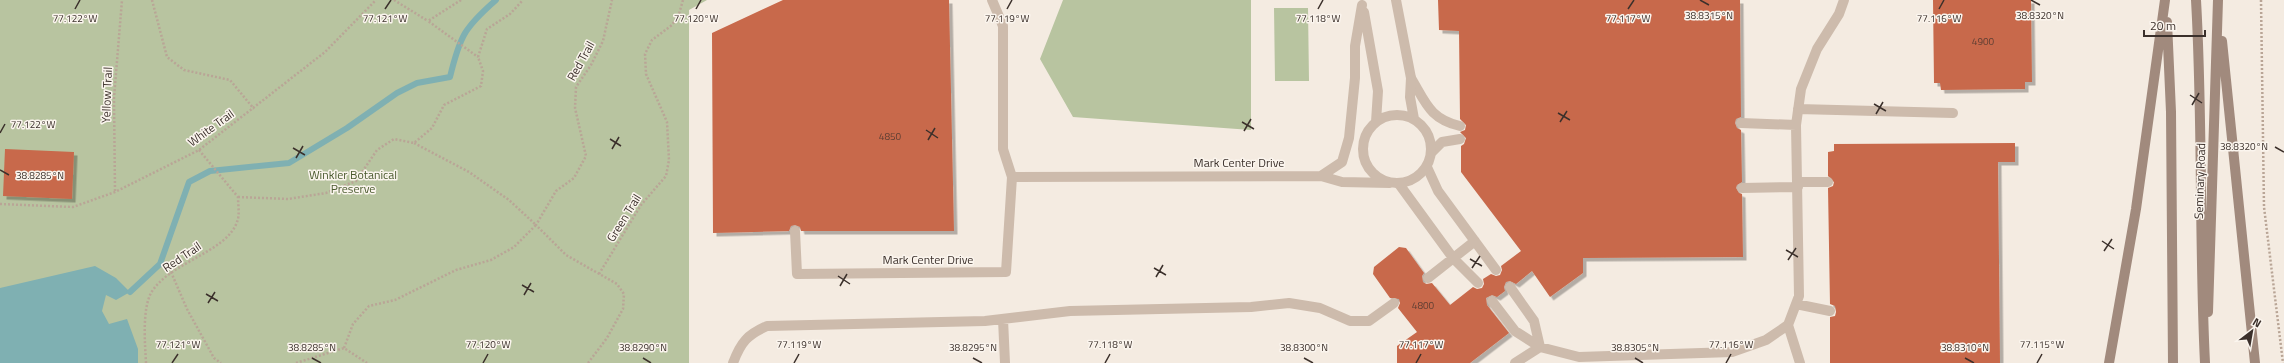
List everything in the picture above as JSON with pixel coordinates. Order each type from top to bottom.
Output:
[{"type":"main road","points":[[2109,363],[2136,209],[2166,0]]},
{"type":"main road","points":[[2166,0],[2171,112],[2173,363]]},
{"type":"main road","points":[[2196,0],[2201,79],[2201,276],[2206,363]]},
{"type":"main road","points":[[2218,4],[2235,147],[2255,363]]},
{"type":"main road","name":"Seminary Road","points":[[2206,363],[2218,4]]},
{"type":"street","name":"Mark Center Drive","points":[[795,231],[797,274],[1006,272],[1012,177],[1003,149],[1003,26],[992,0]]},
{"type":"street","points":[[1396,0],[1412,78],[1410,97],[1414,119]]},
{"type":"street","points":[[1492,301],[1515,331],[1540,346],[1579,357],[1732,352],[1766,340],[1788,325],[1799,296],[1796,125],[1801,88],[1817,50],[1839,14],[1844,0]]},
{"type":"street","points":[[1362,2],[1378,91],[1376,122],[1365,137],[1363,156],[1372,173],[1394,183],[1453,258],[1478,283]]},
{"type":"street","points":[[1321,176],[1342,162],[1349,138],[1355,78],[1355,46],[1362,2]]},
{"type":"street","points":[[1412,78],[1432,112],[1445,122],[1460,126]]},
{"type":"street","points":[[1798,109],[1953,113]]},
{"type":"street","points":[[1376,122],[1395,115],[1414,119],[1428,133],[1432,152]]},
{"type":"street","points":[[1741,124],[1796,125]]},
{"type":"street","points":[[1394,183],[1418,177],[1427,166],[1432,152],[1442,142],[1460,139]]},
{"type":"street","points":[[1427,166],[1438,191],[1496,270]]},
{"type":"street","name":"Mark Center Drive","points":[[1012,177],[1321,176],[1342,182],[1394,183]]},
{"type":"street","points":[[1742,188],[1828,182]]},
{"type":"street","points":[[1428,278],[1475,241]]},
{"type":"street","points":[[1510,288],[1534,321],[1540,346]]},
{"type":"street","points":[[733,363],[739,347],[752,333],[767,326],[985,321],[1070,311],[1251,308],[1289,303],[1320,308],[1350,321],[1369,320],[1394,303]]},
{"type":"street","points":[[1796,304],[1830,311]]},
{"type":"street","points":[[1003,319],[1005,363]]},
{"type":"street","points":[[1788,325],[1800,363]]},
{"type":"street","points":[[1515,363],[1540,346]]},
{"type":"path","name":"Yellow Trail","points":[[115,192],[114,98],[122,0]]},
{"type":"path","points":[[152,0],[167,57],[184,70],[230,80],[254,109]]},
{"type":"path","name":"White Trail","points":[[0,205],[73,207],[115,192],[199,150],[254,109],[325,52],[376,0]]},
{"type":"path","points":[[394,0],[428,21],[478,57],[483,70],[481,86],[444,106],[432,128],[414,144]]},
{"type":"path","points":[[428,21],[461,0]]},
{"type":"path","points":[[478,57],[487,28],[510,14],[523,0]]},
{"type":"path","name":"Red Trail","points":[[344,348],[353,324],[369,306],[395,300],[456,270],[492,260],[514,247],[536,225],[556,191],[574,178],[586,156],[575,108],[576,87],[591,65],[602,41],[612,0]]},
{"type":"path","name":"Green Trail","points":[[599,274],[641,204],[666,176],[669,160],[667,122],[646,74],[645,54],[652,40],[672,25],[679,14],[683,0]]},
{"type":"path","points":[[2261,0],[2264,207],[2283,363]]},
{"type":"path","points":[[199,150],[238,198],[288,199],[326,193],[356,181],[377,150],[394,139],[414,144],[469,172],[510,200],[566,255],[617,284],[624,294],[623,310],[607,338],[588,363]]},
{"type":"path","name":"Red Trail","points":[[146,363],[145,324],[151,293],[172,272],[231,235],[238,220],[238,198]]},
{"type":"path","points":[[172,272],[187,309],[214,358],[221,363]]},
{"type":"path","points":[[296,363],[344,348],[367,363]]},
{"type":"green space","name":"Winkler Botanical Preserve","points":[[0,0],[707,0],[689,10],[689,363],[0,363]]},
{"type":"green space","points":[[1063,0],[1251,0],[1251,130],[1073,117],[1040,59]]},
{"type":"green space","points":[[1274,8],[1308,8],[1309,81],[1275,81]]},
{"type":"water","points":[[95,266],[116,278],[130,292],[116,300],[106,295],[102,311],[109,324],[127,319],[138,349],[138,363],[0,363],[0,288]]},
{"type":"building","points":[[783,0],[949,0],[954,231],[801,231],[800,227],[795,225],[791,226],[789,231],[713,233],[712,33]]},
{"type":"building","points":[[1438,0],[1740,0],[1741,117],[1736,119],[1735,123],[1737,128],[1741,130],[1742,182],[1737,185],[1736,188],[1739,193],[1742,194],[1743,257],[1583,258],[1583,273],[1550,297],[1532,271],[1516,284],[1510,281],[1506,282],[1504,287],[1505,291],[1497,297],[1492,295],[1486,298],[1487,305],[1509,333],[1470,363],[1397,363],[1397,346],[1417,332],[1398,308],[1400,303],[1399,299],[1390,298],[1373,274],[1374,267],[1399,247],[1406,248],[1424,273],[1422,276],[1423,282],[1426,284],[1432,283],[1450,305],[1473,287],[1477,289],[1482,288],[1484,284],[1483,279],[1491,274],[1496,276],[1500,275],[1502,270],[1501,266],[1521,251],[1461,172],[1461,146],[1464,144],[1466,138],[1460,132],[1465,130],[1466,125],[1460,119],[1459,31],[1439,30]]},
{"type":"building","points":[[1933,0],[2031,0],[2032,82],[2025,82],[2025,89],[1941,90],[1940,83],[1934,83]]},
{"type":"building","points":[[2015,143],[2015,162],[1998,162],[2000,363],[1830,363],[1830,317],[1835,316],[1836,312],[1835,306],[1830,304],[1828,188],[1833,186],[1834,182],[1828,176],[1828,152],[1834,151],[1834,144]]},
{"type":"building","points":[[5,149],[74,152],[72,199],[3,196]]},
{"type":"waterway","points":[[130,292],[160,264],[189,182],[210,171],[289,163],[347,128],[397,93],[417,83],[450,77],[457,52],[465,34],[477,18],[496,0]]}]
